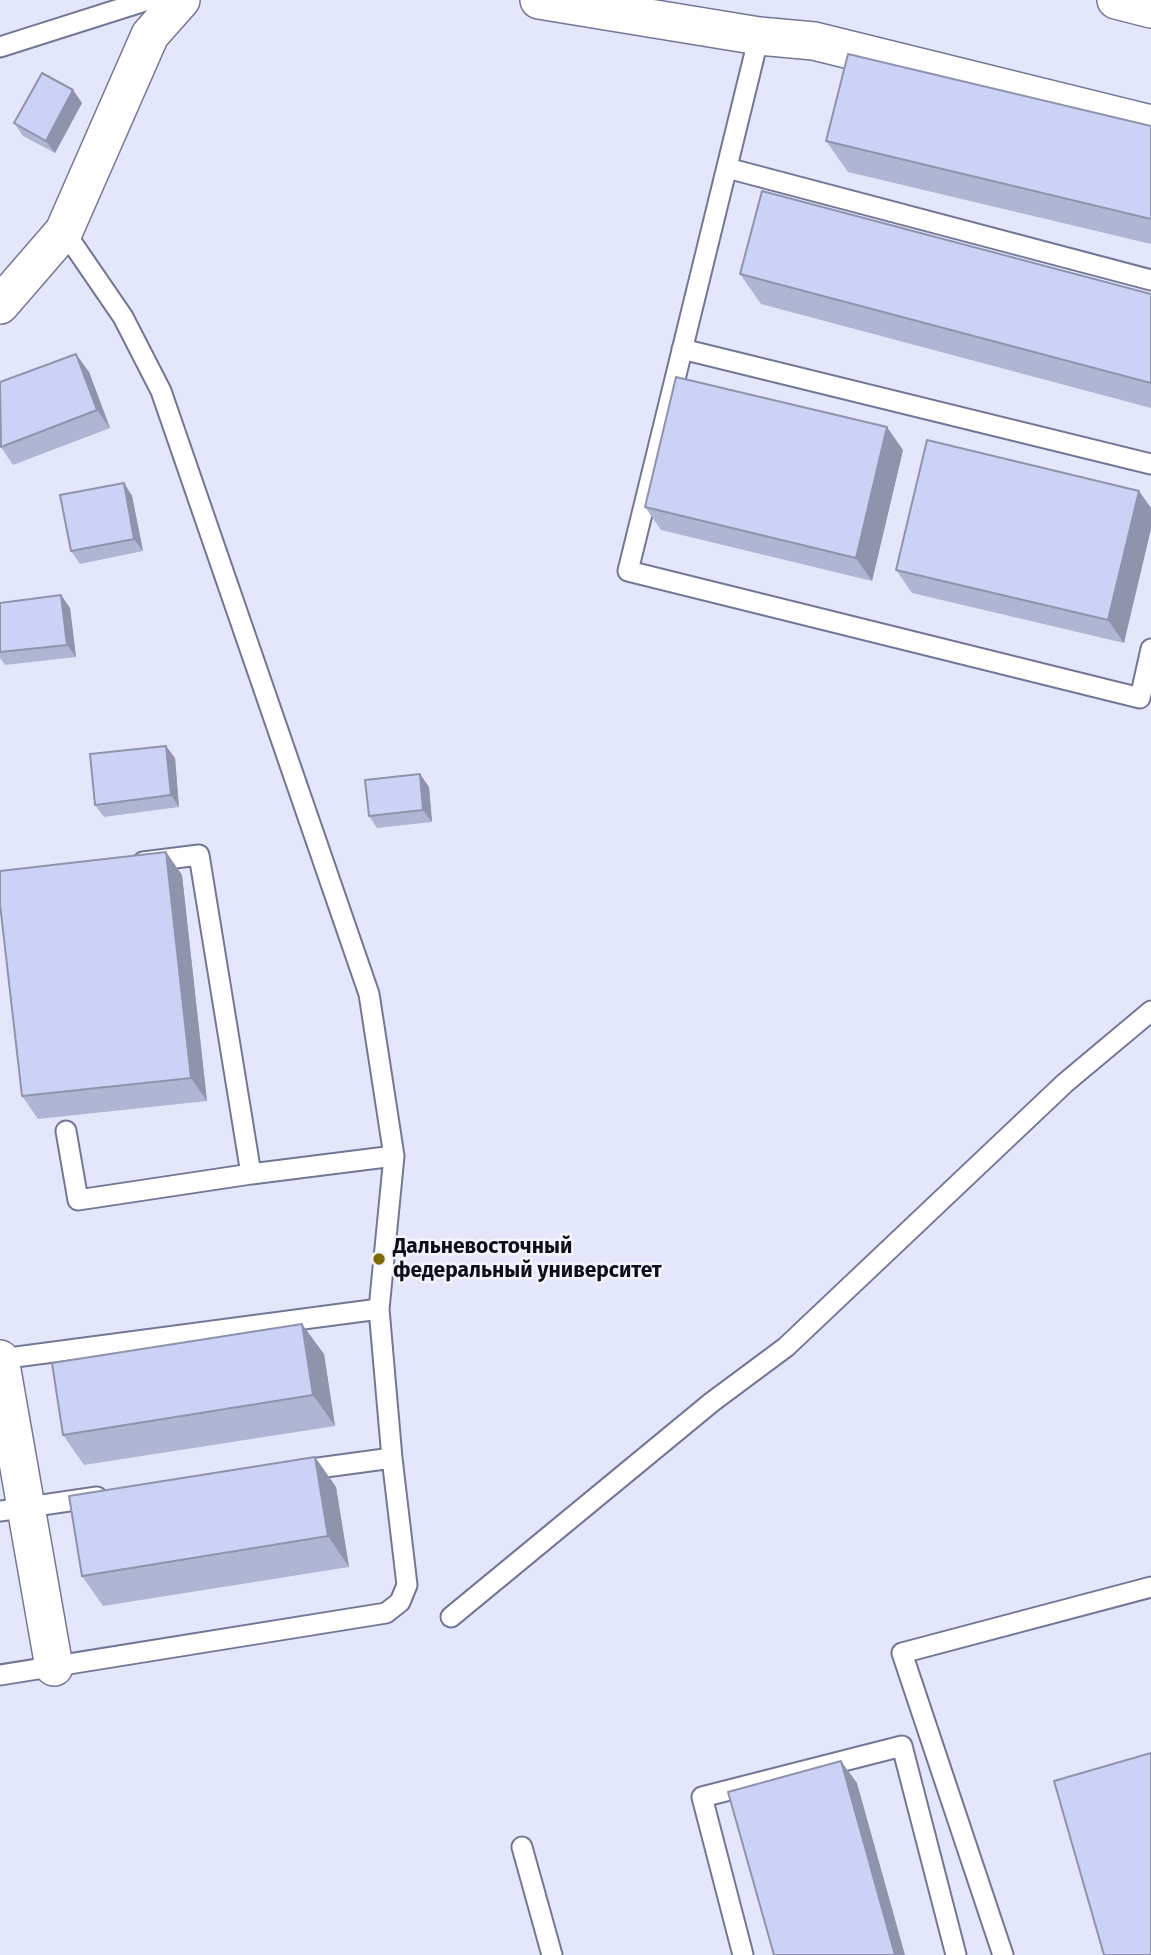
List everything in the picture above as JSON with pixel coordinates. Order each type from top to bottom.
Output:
[{"type":"street","points":[[0,305],[64,231],[150,35],[181,0]]},
{"type":"street","points":[[539,0],[759,36],[814,41],[1151,124]]},
{"type":"street","points":[[1116,0],[1151,9]]},
{"type":"street","points":[[1,1366],[13,1509],[54,1667]]},
{"type":"lane","points":[[0,47],[148,0]]},
{"type":"lane","points":[[759,36],[628,571],[1140,698],[1151,649]]},
{"type":"lane","points":[[727,168],[1151,280]]},
{"type":"lane","points":[[0,1675],[386,1613],[400,1602],[407,1585],[379,1309],[394,1156],[369,994],[161,391],[123,317],[64,231]]},
{"type":"lane","points":[[682,349],[1151,464]]},
{"type":"lane","points":[[118,865],[199,855],[251,1174]]},
{"type":"lane","points":[[450,1617],[712,1402],[786,1347],[1065,1083],[1151,1011]]},
{"type":"lane","points":[[66,1132],[78,1200],[394,1156]]},
{"type":"lane","points":[[1,1366],[379,1309]]},
{"type":"lane","points":[[284,1472],[393,1458]]},
{"type":"lane","points":[[13,1509],[122,1494]]},
{"type":"lane","points":[[1003,1955],[902,1653],[1151,1587]]},
{"type":"lane","points":[[743,1955],[702,1797],[902,1746],[956,1955]]},
{"type":"lane","points":[[522,1847],[552,1955]]},
{"type":"building","points":[[848,54],[1151,126],[1151,219],[826,141]]},
{"type":"building","points":[[42,73],[73,90],[46,141],[14,123]]},
{"type":"building","points":[[762,191],[1151,294],[1151,383],[740,274]]},
{"type":"building","points":[[76,354],[97,410],[1,447],[0,382]]},
{"type":"building","points":[[676,377],[887,427],[856,558],[645,507]]},
{"type":"building","points":[[927,440],[1139,491],[1108,620],[896,570]]},
{"type":"building","points":[[124,483],[134,539],[71,551],[60,495]]},
{"type":"building","points":[[61,595],[67,645],[0,652],[0,603]]},
{"type":"building","points":[[166,746],[171,795],[95,805],[90,754]]},
{"type":"building","points":[[420,774],[423,810],[369,816],[365,780]]},
{"type":"building","points":[[166,852],[191,1078],[22,1096],[0,904],[0,871]]},
{"type":"building","points":[[302,1324],[313,1395],[63,1435],[52,1363]]},
{"type":"building","points":[[315,1457],[328,1536],[82,1576],[69,1496]]},
{"type":"building","points":[[1151,1753],[1151,1955],[1104,1955],[1054,1781]]},
{"type":"building","points":[[841,1761],[895,1955],[774,1955],[728,1792]]},
{"type":"place","name":"Дальневосточный федеральный университет","points":[[379,1259]]}]
